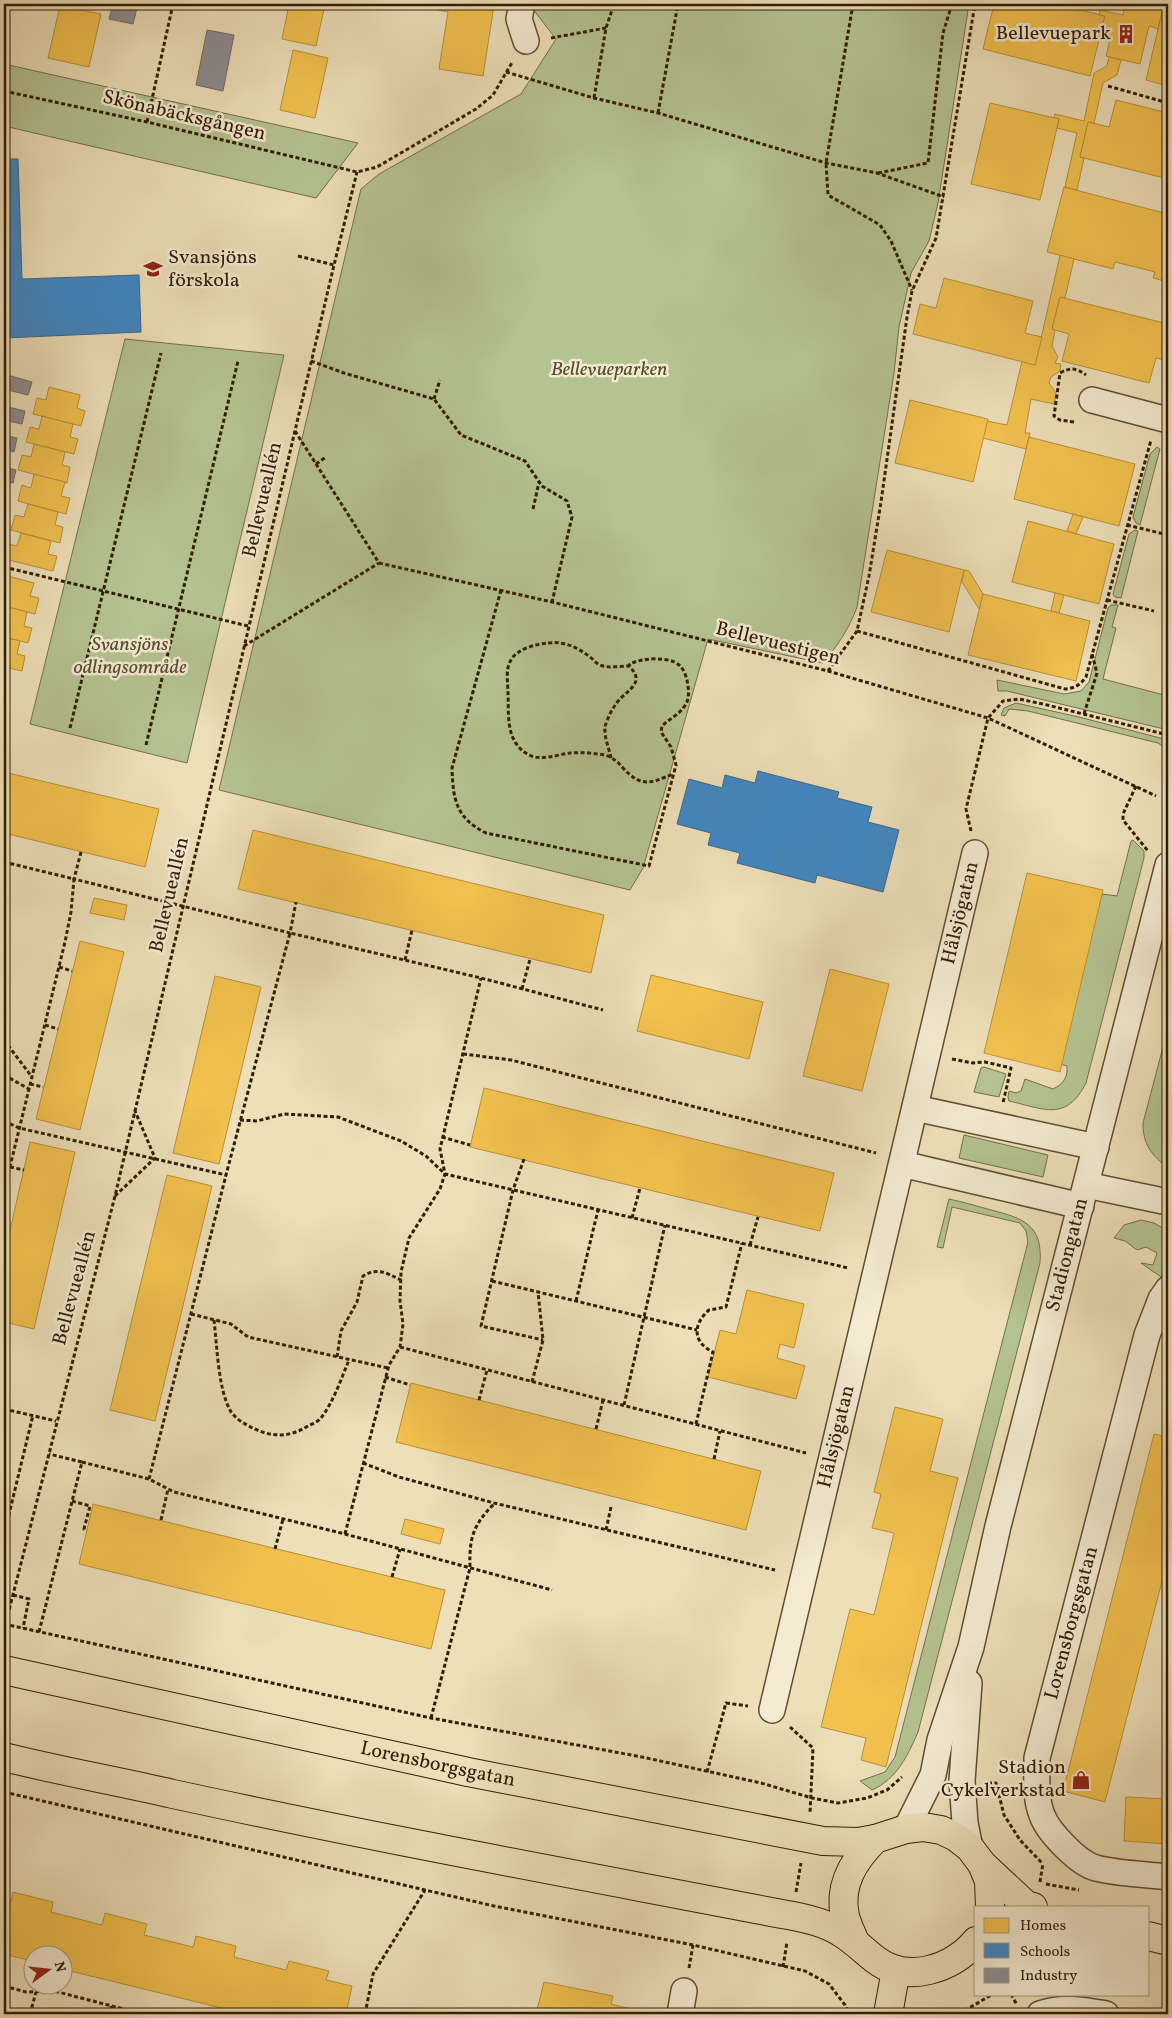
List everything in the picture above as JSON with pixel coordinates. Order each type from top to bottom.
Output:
[{"type":"main road","name":"Lorensborgsgatan","points":[[4,1670],[468,1772],[806,1838],[836,1842],[858,1842],[875,1839],[906,1829],[923,1827],[940,1830],[956,1837],[1026,1905],[1037,1893]]},
{"type":"main road","name":"Lorensborgsgatan","points":[[4,1756],[305,1823],[792,1916],[838,1930],[878,1962],[896,1970],[909,1973],[942,1966],[973,1947]]},
{"type":"main road","name":"Lorensborgsgatan","points":[[855,1942],[845,1916],[844,1894],[849,1872],[860,1854],[875,1839]]},
{"type":"main road","points":[[976,1856],[989,1881],[990,1906]]},
{"type":"main road","points":[[1150,1936],[1168,1941]]},
{"type":"main road","points":[[1150,1950],[1168,1951]]},
{"type":"main road","points":[[888,2014],[896,1970]]},
{"type":"street","points":[[522,4],[519,18],[526,41]]},
{"type":"street","points":[[1092,400],[1163,419]]},
{"type":"street","name":"Hålsjögatan","points":[[772,1710],[975,853]]},
{"type":"street","name":"Stadiongatan","points":[[906,1829],[933,1775],[940,1740],[971,1647],[998,1526],[1096,1147],[1159,859]]},
{"type":"street","points":[[915,1108],[1096,1147]]},
{"type":"street","points":[[902,1164],[1083,1195],[1168,1202]]},
{"type":"street","name":"Lorensborgsgatan","points":[[1168,1290],[1161,1299],[1147,1335],[1037,1758],[1037,1789],[1042,1816],[1061,1843],[1076,1857],[1094,1868],[1168,1877]]},
{"type":"street","name":"Stadiongatan","points":[[971,1647],[962,1781],[965,1823],[976,1856]]},
{"type":"street","points":[[1040,2014],[1057,2009],[1071,2008],[1106,2014]]},
{"type":"path","points":[[147,122],[173,4]]},
{"type":"path","points":[[594,98],[606,28],[614,4]]},
{"type":"path","points":[[658,113],[678,4]]},
{"type":"path","points":[[853,4],[826,163],[828,194],[880,225],[891,241],[912,291]]},
{"type":"path","points":[[877,173],[928,163],[943,33],[952,4]]},
{"type":"path","points":[[828,672],[857,631],[869,576],[881,502],[907,317],[912,291],[936,238],[975,4]]},
{"type":"path","points":[[357,172],[377,167],[476,109],[493,96],[526,41],[606,28]]},
{"type":"path","points":[[506,72],[594,98],[658,113],[826,163],[877,173],[944,197]]},
{"type":"path","points":[[1108,86],[1168,103]]},
{"type":"path","name":"Skönabäcksgången","points":[[4,90],[357,172]]},
{"type":"path","name":"Bellevueallén","points":[[5,1623],[125,1152],[357,172]]},
{"type":"path","points":[[298,256],[334,265]]},
{"type":"path","points":[[70,728],[161,353]]},
{"type":"path","points":[[146,745],[238,361]]},
{"type":"path","points":[[312,361],[344,373],[434,398],[461,435],[525,461],[542,486],[567,501],[572,517],[552,602]]},
{"type":"path","points":[[1074,422],[1060,420],[1054,416],[1058,374],[1068,369],[1076,368],[1086,375]]},
{"type":"path","points":[[434,398],[440,380]]},
{"type":"path","points":[[857,631],[1065,689],[1073,688],[1080,684],[1086,677],[1127,525],[1163,419],[1163,393],[1168,387]]},
{"type":"path","points":[[1052,388],[1057,389]]},
{"type":"path","points":[[244,646],[379,563],[295,430]]},
{"type":"path","points":[[316,464],[326,457]]},
{"type":"path","points":[[533,510],[539,482]]},
{"type":"path","points":[[1127,525],[1168,535]]},
{"type":"path","name":"Bellevuestigen","points":[[379,563],[552,602],[828,672],[988,718],[1156,796]]},
{"type":"path","points":[[4,567],[248,626]]},
{"type":"path","points":[[501,590],[452,768],[452,786],[456,804],[463,818],[474,827],[486,833],[649,866],[676,765],[672,746],[661,732],[662,726],[684,708],[689,696],[687,679],[683,669],[677,663],[667,660],[644,658],[636,660],[629,666],[606,667],[598,664],[576,648],[562,642],[529,647],[515,655],[510,661],[507,672],[508,724],[518,747],[534,757],[543,758],[572,753],[611,758]]},
{"type":"path","points":[[1107,600],[1154,611]]},
{"type":"path","points":[[1084,714],[1097,673],[1092,654]]},
{"type":"path","points":[[629,666],[635,672],[636,679],[634,685],[621,698],[605,727],[611,758],[633,778],[641,782],[651,782],[674,774]]},
{"type":"path","points":[[988,718],[1003,701],[1019,699],[1168,735]]},
{"type":"path","name":"Hålsjögatan","points":[[975,853],[966,808],[988,718]]},
{"type":"path","points":[[1136,786],[1123,814],[1123,820],[1159,859]]},
{"type":"path","points":[[4,1191],[59,967],[71,912],[74,879],[81,852]]},
{"type":"path","points":[[4,862],[481,978],[603,1010]]},
{"type":"path","points":[[150,1479],[240,1120],[290,933],[296,902]]},
{"type":"path","points":[[405,960],[412,930]]},
{"type":"path","points":[[522,989],[530,959]]},
{"type":"path","points":[[59,967],[72,971]]},
{"type":"path","points":[[345,1534],[385,1377],[400,1347],[403,1324],[400,1301],[401,1280],[409,1238],[440,1189],[445,1174],[440,1149],[442,1138],[481,978]]},
{"type":"path","points":[[45,1025],[58,1029]]},
{"type":"path","points":[[4,1040],[32,1077]]},
{"type":"path","points":[[928,1053],[973,1063],[985,1062],[1011,1068],[1002,1104]]},
{"type":"path","points":[[463,1054],[511,1060],[876,1153]]},
{"type":"path","points":[[4,1075],[29,1088]]},
{"type":"path","points":[[30,1084],[43,1088]]},
{"type":"path","points":[[135,1110],[155,1158]]},
{"type":"path","points":[[240,1120],[257,1121],[284,1114],[338,1117],[401,1142],[426,1156],[445,1174],[848,1268]]},
{"type":"path","points":[[4,1121],[19,1128],[226,1175]]},
{"type":"path","points":[[442,1138],[470,1145]]},
{"type":"path","points":[[114,1196],[155,1158]]},
{"type":"path","points":[[524,1160],[513,1190],[482,1326],[543,1340]]},
{"type":"path","points":[[10,1167],[24,1170]]},
{"type":"path","points":[[632,1218],[640,1188]]},
{"type":"path","points":[[576,1300],[598,1210]]},
{"type":"path","points":[[750,1245],[758,1217]]},
{"type":"path","points":[[624,1406],[665,1225]]},
{"type":"path","points":[[4,1227],[10,1229]]},
{"type":"path","points":[[696,1424],[713,1352],[704,1346],[698,1338],[699,1321],[709,1310],[726,1308],[742,1243]]},
{"type":"path","points":[[337,1357],[341,1331],[358,1302],[363,1276],[372,1271],[382,1270],[401,1280]]},
{"type":"path","points":[[492,1281],[697,1330]]},
{"type":"path","points":[[532,1382],[543,1340],[538,1292]]},
{"type":"path","points":[[191,1314],[231,1324],[248,1337],[388,1368]]},
{"type":"path","points":[[214,1320],[224,1394],[231,1412],[243,1423],[258,1432],[284,1436],[299,1432],[320,1420],[334,1396],[349,1360]]},
{"type":"path","points":[[400,1347],[832,1459]]},
{"type":"path","points":[[479,1400],[487,1370]]},
{"type":"path","points":[[385,1377],[410,1385]]},
{"type":"path","points":[[596,1429],[603,1400]]},
{"type":"path","points":[[4,1409],[56,1420]]},
{"type":"path","points":[[4,1535],[33,1415]]},
{"type":"path","points":[[714,1459],[720,1431]]},
{"type":"path","points":[[48,1454],[150,1479],[168,1489],[345,1534],[552,1590]]},
{"type":"path","points":[[39,1632],[82,1462]]},
{"type":"path","points":[[363,1463],[399,1477],[494,1503],[775,1570]]},
{"type":"path","points":[[161,1520],[168,1489]]},
{"type":"path","points":[[72,1501],[90,1506],[84,1529],[87,1530]]},
{"type":"path","points":[[431,1718],[470,1568],[469,1549],[474,1529],[482,1516],[494,1503]]},
{"type":"path","points":[[606,1530],[611,1507]]},
{"type":"path","points":[[275,1549],[283,1519]]},
{"type":"path","points":[[392,1577],[400,1549]]},
{"type":"path","points":[[13,1595],[29,1599],[23,1628]]},
{"type":"path","points":[[5,1623],[431,1718],[642,1757],[761,1783],[812,1798],[838,1803],[867,1798],[887,1790],[904,1775]]},
{"type":"path","points":[[707,1772],[726,1703],[772,1710],[814,1748],[812,1798],[783,1967]]},
{"type":"path","points":[[996,1783],[1004,1816],[1020,1840],[1043,1864]]},
{"type":"path","points":[[4,1792],[494,1906],[693,1945],[805,1971],[828,1984],[845,2005],[849,2014]]},
{"type":"path","points":[[1061,1843],[1043,1864],[1037,1893],[1086,1891]]},
{"type":"path","points":[[365,2014],[374,1974],[425,1890]]},
{"type":"path","points":[[4,1986],[22,1991]]},
{"type":"path","points":[[30,2014],[35,1996]]},
{"type":"path","points":[[72,1996],[143,2014]]},
{"type":"path","points":[[959,2014],[990,1996]]},
{"type":"path","points":[[111,2006],[112,2014]]},
{"type":"green space","name":"Bellevueparken","points":[[529,4],[969,4],[938,203],[929,241],[911,273],[899,327],[894,373],[857,607],[843,636],[823,663],[708,639],[643,868],[630,890],[219,790],[361,189],[379,174],[521,94],[556,39]]},
{"type":"green space","points":[[4,64],[358,143],[316,198],[4,126]]},
{"type":"green space","name":"Svansjöns odlingsområde","points":[[125,339],[284,355],[187,763],[30,724]]},
{"type":"green space","points":[[1157,447],[1160,449],[1140,525],[1136,523],[1133,517],[1150,454]]},
{"type":"green space","points":[[1135,530],[1138,531],[1121,598],[1115,597],[1113,594],[1129,534]]},
{"type":"green space","points":[[1111,605],[1118,605],[1112,627],[1116,628],[1103,679],[1164,695],[1168,679],[1168,730],[1007,691],[998,691],[997,680],[1064,694],[1081,691],[1089,682],[1108,608]]},
{"type":"green space","points":[[1016,703],[1168,740],[1168,750],[1158,743],[1028,711],[1009,709],[1005,716],[1001,715],[1004,708]]},
{"type":"green space","points":[[1133,840],[1144,851],[1144,858],[1086,1083],[1078,1095],[1062,1108],[1053,1110],[1043,1109],[1009,1101],[1009,1091],[1016,1093],[1021,1091],[1025,1079],[1053,1089],[1060,1085],[1066,1077],[1067,1066],[1056,1063],[1102,894],[1117,896],[1131,841]]},
{"type":"green space","points":[[1168,1028],[1168,1169],[1157,1159],[1147,1144],[1143,1123]]},
{"type":"green space","points":[[984,1067],[1006,1074],[999,1097],[974,1092],[981,1068]]},
{"type":"green space","points":[[964,1135],[1048,1155],[1043,1177],[959,1158]]},
{"type":"green space","points":[[949,1199],[1013,1216],[1029,1225],[1038,1240],[1040,1263],[918,1732],[901,1766],[888,1780],[872,1790],[860,1781],[885,1772],[895,1757],[1028,1242],[1026,1231],[1020,1223],[952,1207],[943,1248],[937,1247]]},
{"type":"green space","points":[[1141,1220],[1154,1223],[1168,1231],[1168,1266],[1161,1277],[1141,1263],[1153,1265],[1157,1253],[1146,1247],[1137,1250],[1125,1241],[1114,1238],[1124,1225]]},
{"type":"building: Homes","points":[[289,4],[325,4],[316,46],[282,39]]},
{"type":"building: Homes","points":[[439,4],[494,5],[483,76],[439,69],[448,12],[438,10]]},
{"type":"building: Homes","points":[[994,4],[1056,4],[1105,16],[1090,76],[983,49]]},
{"type":"building: Homes","name":"Bellevuepark","points":[[1125,4],[1164,4],[1158,29],[1149,26],[1140,64],[1106,56],[1111,36],[1100,33],[1105,16],[1099,15],[1100,10],[1123,15]]},
{"type":"building: Homes","points":[[1164,4],[1168,4],[1168,86],[1146,80]]},
{"type":"building: Homes","points":[[60,6],[101,14],[89,67],[48,58]]},
{"type":"building: Homes","points":[[293,50],[328,58],[315,118],[280,110]]},
{"type":"building: Homes","points":[[1109,57],[1121,60],[1117,75],[1103,83],[1094,123],[1088,122],[1080,157],[1084,158],[1077,190],[1065,187],[1077,133],[1057,128],[1059,119],[1054,118],[1055,114],[1084,121],[1094,73],[1107,66]]},
{"type":"building: Homes","points":[[1116,100],[1168,113],[1168,179],[1080,157],[1088,122],[1109,127]]},
{"type":"building: Homes","points":[[990,103],[1059,119],[1040,200],[971,184]]},
{"type":"building: Homes","points":[[1064,187],[1168,214],[1168,282],[1153,278],[1155,272],[1115,262],[1113,269],[1047,252]]},
{"type":"building: Homes","points":[[1060,255],[1074,259],[1065,298],[1060,297],[1052,329],[1055,331],[1052,346],[1058,357],[1055,363],[1061,364],[1060,371],[1051,377],[1049,383],[1056,393],[1054,404],[1031,399],[1025,433],[1030,433],[1026,449],[983,438],[987,421],[1007,425],[1022,361],[1035,365]]},
{"type":"building: Homes","points":[[944,278],[1033,301],[1025,333],[1042,337],[1035,365],[913,334],[920,304],[936,308]]},
{"type":"building: Homes","points":[[1060,297],[1168,324],[1168,361],[1156,358],[1149,383],[1062,361],[1069,334],[1052,329]]},
{"type":"building: Homes","points":[[49,387],[80,395],[77,408],[85,411],[81,426],[33,414],[37,398],[46,400]]},
{"type":"building: Homes","points":[[910,400],[988,419],[973,482],[895,463]]},
{"type":"building: Homes","points":[[42,416],[73,424],[70,437],[78,439],[74,454],[26,442],[30,427],[39,429]]},
{"type":"building: Homes","points":[[1029,437],[1135,464],[1119,526],[1014,499]]},
{"type":"building: Homes","points":[[34,444],[65,452],[62,465],[70,467],[67,483],[18,470],[22,455],[31,457]]},
{"type":"building: Homes","points":[[34,474],[65,482],[61,496],[70,498],[66,514],[18,501],[22,485],[31,488]]},
{"type":"building: Homes","points":[[28,504],[58,512],[55,525],[63,527],[60,543],[11,530],[15,515],[24,517]]},
{"type":"building: Homes","points":[[1073,514],[1083,517],[1076,534],[1067,531]]},
{"type":"building: Homes","points":[[1028,521],[1114,544],[1099,604],[1012,582]]},
{"type":"building: Homes","points":[[21,533],[51,541],[48,554],[57,556],[53,571],[5,559],[8,544],[17,546]]},
{"type":"building: Homes","points":[[887,550],[964,570],[949,632],[871,612]]},
{"type":"building: Homes","points":[[964,570],[969,571],[983,594],[979,609],[962,582]]},
{"type":"building: Homes","points":[[4,575],[34,583],[30,596],[39,598],[35,614],[4,606]]},
{"type":"building: Homes","points":[[1055,593],[1064,595],[1059,613],[1051,611]]},
{"type":"building: Homes","points":[[983,594],[1090,621],[1076,681],[968,655]]},
{"type":"building: Homes","points":[[4,606],[27,612],[24,626],[32,628],[28,643],[4,637]]},
{"type":"building: Homes","points":[[4,637],[20,641],[17,654],[25,656],[22,671],[4,667]]},
{"type":"building: Homes","points":[[4,772],[159,809],[145,867],[4,833]]},
{"type":"building: Homes","points":[[253,830],[604,915],[591,973],[238,889]]},
{"type":"building: Homes","points":[[1027,873],[1103,890],[1060,1072],[984,1053]]},
{"type":"building: Homes","points":[[94,898],[127,905],[124,920],[90,913]]},
{"type":"building: Homes","points":[[80,941],[124,952],[80,1130],[36,1119]]},
{"type":"building: Homes","points":[[830,969],[889,984],[862,1091],[803,1076]]},
{"type":"building: Homes","points":[[651,975],[763,1002],[749,1059],[637,1031]]},
{"type":"building: Homes","points":[[215,976],[261,987],[219,1164],[173,1153]]},
{"type":"building: Homes","points":[[484,1088],[834,1173],[820,1231],[470,1147]]},
{"type":"building: Homes","points":[[30,1142],[75,1152],[34,1329],[4,1322],[4,1257]]},
{"type":"building: Homes","points":[[167,1175],[212,1186],[155,1421],[110,1410]]},
{"type":"building: Homes","points":[[747,1290],[804,1304],[794,1348],[780,1344],[777,1358],[805,1366],[796,1399],[708,1377],[720,1330],[736,1334]]},
{"type":"building: Homes","points":[[411,1383],[761,1471],[746,1530],[396,1442]]},
{"type":"building: Homes","points":[[895,1407],[943,1419],[930,1471],[958,1478],[886,1767],[861,1760],[866,1738],[821,1727],[850,1609],[874,1615],[894,1533],[872,1528],[881,1494],[874,1492]]},
{"type":"building: Homes","points":[[1154,1434],[1168,1437],[1168,1558],[1105,1802],[1063,1791]]},
{"type":"building: Homes","points":[[93,1504],[445,1590],[431,1649],[79,1564]]},
{"type":"building: Homes","points":[[405,1519],[444,1529],[440,1544],[401,1534]]},
{"type":"building: Homes","points":[[1126,1797],[1168,1799],[1168,1844],[1124,1841]]},
{"type":"building: Homes","points":[[13,1892],[53,1902],[51,1912],[102,1925],[105,1913],[147,1924],[144,1935],[193,1947],[196,1936],[236,1946],[234,1957],[286,1970],[289,1961],[329,1971],[326,1980],[352,1986],[346,2014],[246,2014],[72,1971],[72,1946],[22,1946],[22,1958],[4,1954],[4,1900],[11,1902]]},
{"type":"building: Homes","points":[[544,1982],[613,1996],[611,2004],[639,2011],[639,2014],[536,2014]]},
{"type":"building: Schools","points":[[4,159],[18,159],[22,279],[139,275],[141,332],[4,338]]},
{"type":"building: Schools","points":[[758,771],[839,792],[837,798],[872,807],[868,822],[899,830],[883,892],[817,875],[815,883],[737,863],[740,853],[708,845],[711,833],[677,824],[689,779],[722,788],[725,775],[755,783]]},
{"type":"building: Industry","points":[[113,4],[138,4],[133,24],[109,19]]},
{"type":"building: Industry","points":[[207,30],[234,35],[223,91],[196,85]]},
{"type":"building: Industry","points":[[4,374],[32,382],[28,395],[4,389]]},
{"type":"building: Industry","points":[[4,406],[25,411],[22,424],[4,420]]},
{"type":"building: Industry","points":[[4,435],[17,438],[14,452],[4,449]]},
{"type":"building: Industry","points":[[4,467],[16,470],[13,483],[4,481]]},
{"type":"building: Industry","points":[[4,497],[10,498],[6,512],[4,512]]},
{"type":"place","name":"Bellevuepark","points":[[1126,34]]},
{"type":"place","name":"Svansjöns förskola","points":[[153,269]]},
{"type":"place","name":"Stadion Cykelverkstad","points":[[1081,1780]]}]
